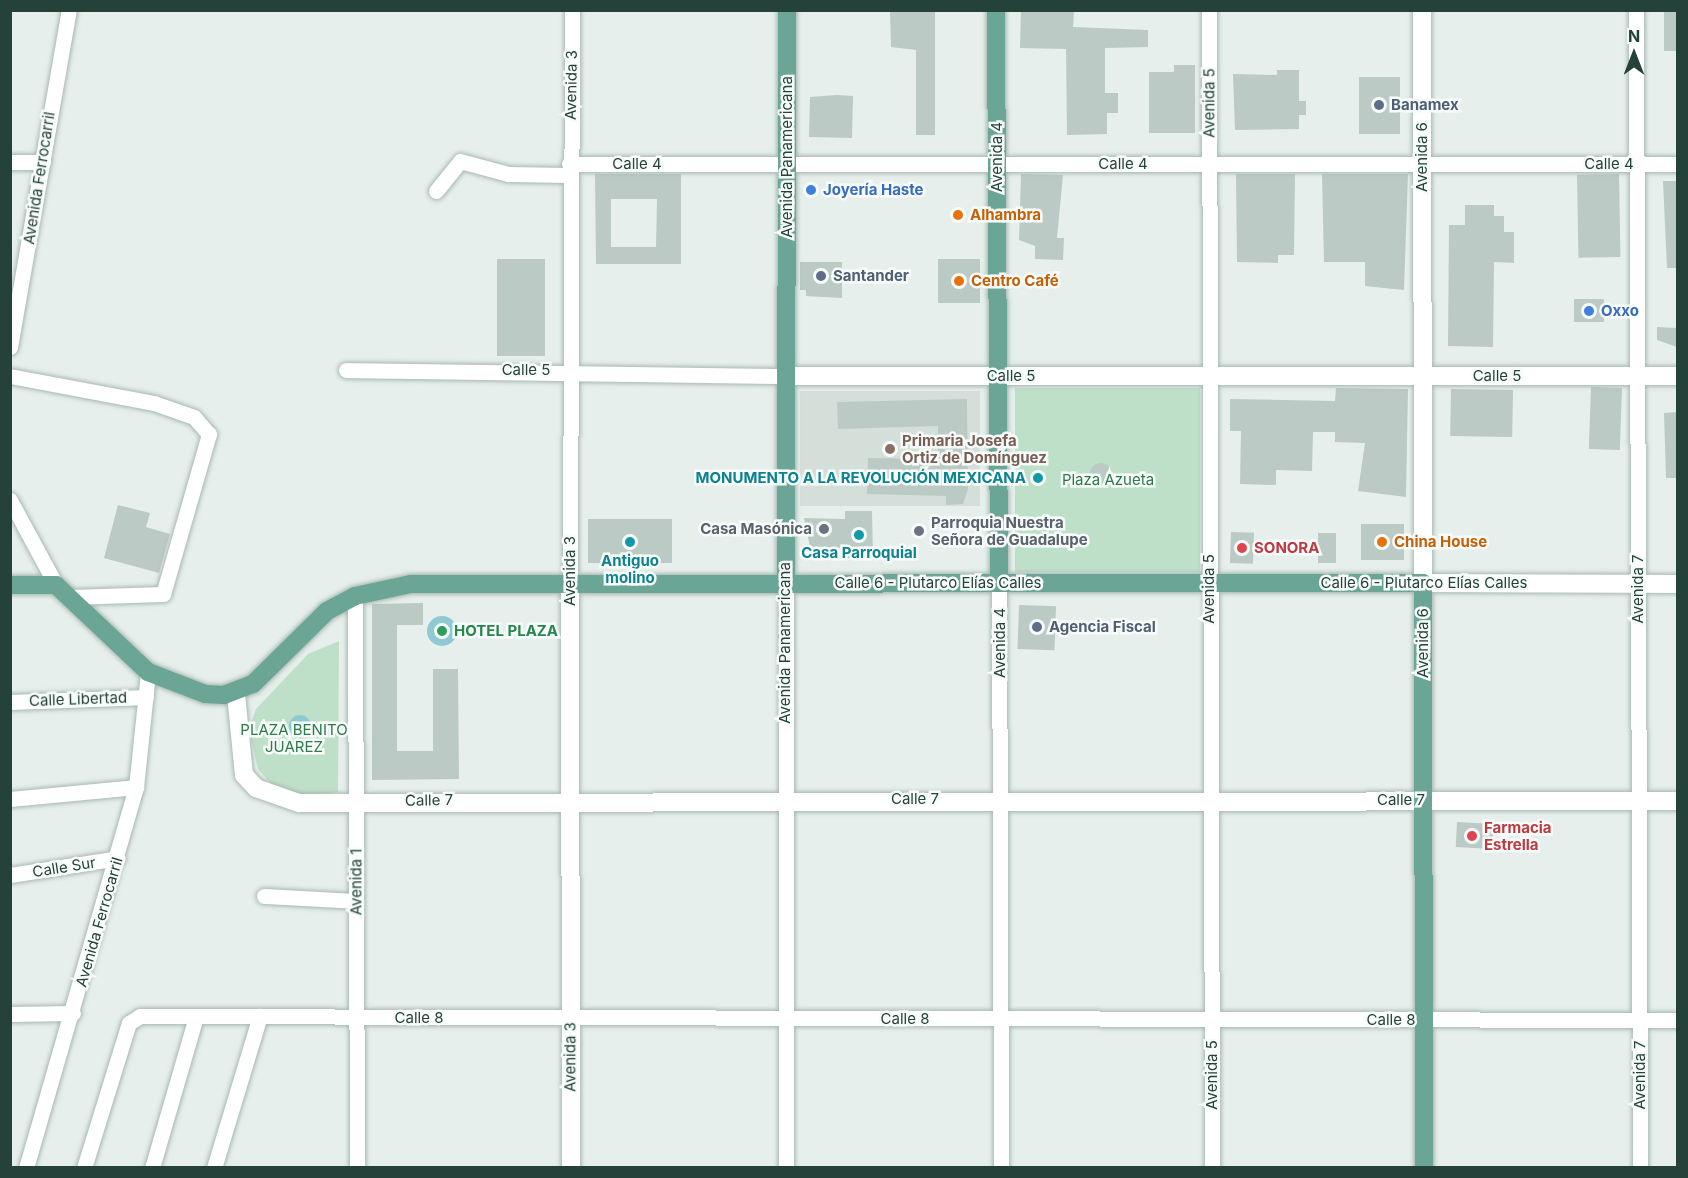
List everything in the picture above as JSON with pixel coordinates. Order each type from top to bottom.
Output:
[{"type":"main road","name":"Avenida Panamericana","points":[[786,584],[788,10]]},
{"type":"main road","name":"Avenida 4","points":[[996,10],[999,583]]},
{"type":"main road","name":"Calle 6 - Plutarco Elías Calles","points":[[236,694],[253,684],[327,611],[355,596],[411,584],[1423,583]]},
{"type":"main road","name":"Avenida 6","points":[[1423,583],[1424,1167]]},
{"type":"main road","points":[[10,585],[63,591],[148,672],[205,694],[236,694]]},
{"type":"street","name":"Avenida Ferrocarril","points":[[10,347],[17,271],[44,162],[69,10]]},
{"type":"street","name":"Avenida 3","points":[[571,1167],[567,799],[570,584],[569,169],[572,10]]},
{"type":"street","name":"Avenida 5","points":[[1209,10],[1212,1167]]},
{"type":"street","name":"Avenida 6","points":[[1422,10],[1423,583]]},
{"type":"street","name":"Avenida 7","points":[[1636,10],[1640,1167]]},
{"type":"street","name":"Calle 4","points":[[436,192],[460,161],[508,174],[569,169],[787,164],[1677,164]]},
{"type":"street","points":[[10,162],[44,162]]},
{"type":"street","name":"Calle 5","points":[[346,370],[570,370],[787,376],[1677,376]]},
{"type":"street","points":[[10,376],[154,403],[194,417],[209,434],[163,594],[63,591],[10,500]]},
{"type":"street","name":"Avenida 4","points":[[999,583],[1001,1167]]},
{"type":"street","name":"Calle 6 - Plutarco Elías Calles","points":[[1423,583],[1677,584]]},
{"type":"street","name":"Avenida Panamericana","points":[[786,584],[784,799],[786,1167]]},
{"type":"street","name":"Avenida 1","points":[[355,596],[357,1167]]},
{"type":"street","name":"Avenida Ferrocarril","points":[[26,1167],[118,858],[136,787],[148,672]]},
{"type":"street","name":"Calle 7","points":[[236,694],[238,755],[256,788],[299,802],[567,799],[1677,801]]},
{"type":"street","name":"Calle Libertad","points":[[10,702],[146,697]]},
{"type":"street","points":[[10,799],[136,787]]},
{"type":"street","name":"Calle Sur","points":[[10,875],[118,858]]},
{"type":"street","points":[[264,896],[356,901]]},
{"type":"street","points":[[10,1014],[73,1013]]},
{"type":"street","points":[[214,1167],[260,1016]]},
{"type":"street","name":"Calle 8","points":[[84,1167],[133,1018],[260,1016],[1000,1020],[1677,1020]]},
{"type":"street","points":[[152,1167],[196,1017]]},
{"type":"shaded area","name":"Primaria Josefa Ortiz de Domínguez","points":[[800,391],[980,391],[980,506],[800,506]]},
{"type":"green space","name":"Plaza Azueta","points":[[1015,388],[1200,388],[1200,572],[1015,572]]},
{"type":"green space","name":"PLAZA BENITO JUAREZ","points":[[339,641],[338,792],[301,797],[275,788],[258,769],[249,729],[256,709],[308,654]]},
{"type":"water","name":"HOTEL PLAZA","points":[[442,616],[453,620],[457,631],[453,642],[442,646],[431,642],[427,631],[431,620]]},
{"type":"water","points":[[300,715],[308,718],[311,726],[308,734],[300,737],[292,734],[289,726],[292,718]]},
{"type":"building","points":[[890,10],[935,10],[935,135],[916,135],[916,50],[891,47]]},
{"type":"building","points":[[1021,10],[1074,10],[1073,27],[1148,30],[1148,47],[1105,48],[1105,93],[1118,93],[1118,113],[1107,113],[1107,134],[1067,135],[1066,49],[1020,48]]},
{"type":"building","points":[[1664,10],[1677,10],[1677,51],[1664,51]]},
{"type":"building","points":[[1174,65],[1195,65],[1195,133],[1149,133],[1149,72],[1174,72]]},
{"type":"building","points":[[1277,70],[1299,70],[1299,101],[1306,101],[1306,115],[1299,115],[1299,129],[1235,130],[1233,74],[1277,75]]},
{"type":"building","name":"Banamex","points":[[1359,77],[1400,77],[1400,134],[1359,134]]},
{"type":"building","points":[[853,96],[852,138],[809,137],[810,97]]},
{"type":"building","points":[[595,174],[681,174],[681,264],[596,264]],"holes":[[[611,199],[657,199],[656,247],[611,247]]]},
{"type":"building","points":[[1021,174],[1063,175],[1057,238],[1064,238],[1063,260],[1035,259],[1035,246],[1019,240]]},
{"type":"building","points":[[1236,174],[1295,174],[1294,255],[1278,255],[1278,263],[1237,262]]},
{"type":"building","points":[[1322,174],[1408,174],[1404,290],[1365,286],[1365,262],[1324,262]]},
{"type":"building","points":[[1619,174],[1620,257],[1578,258],[1577,175]]},
{"type":"building","points":[[1663,181],[1677,181],[1677,268],[1667,268]]},
{"type":"building","points":[[1465,205],[1494,205],[1494,216],[1504,216],[1504,232],[1514,232],[1514,263],[1494,262],[1493,347],[1448,346],[1449,225],[1465,225]]},
{"type":"building","points":[[497,259],[545,259],[545,356],[497,356]]},
{"type":"building","name":"Centro Café","points":[[938,259],[980,259],[980,303],[938,303]]},
{"type":"building","name":"Santander","points":[[800,262],[842,262],[842,298],[806,296],[806,290],[800,290]]},
{"type":"building","name":"Oxxo","points":[[1574,299],[1604,299],[1604,322],[1574,322]]},
{"type":"building","points":[[1657,327],[1677,328],[1677,347],[1657,340]]},
{"type":"building","points":[[1591,387],[1622,388],[1620,450],[1589,449]]},
{"type":"building","points":[[1336,388],[1408,389],[1406,497],[1358,491],[1365,443],[1335,442],[1335,432],[1313,432],[1312,471],[1276,470],[1276,485],[1240,484],[1241,431],[1230,431],[1230,399],[1335,401]]},
{"type":"building","points":[[1451,389],[1513,390],[1512,437],[1450,436]]},
{"type":"building","points":[[967,399],[968,489],[963,504],[946,505],[946,496],[867,494],[868,458],[938,459],[938,426],[838,429],[837,402]]},
{"type":"building","points":[[1677,412],[1677,478],[1666,478],[1664,413]]},
{"type":"building","points":[[1101,463],[1109,466],[1112,474],[1109,482],[1101,485],[1093,482],[1090,474],[1093,466]]},
{"type":"building","points":[[118,505],[150,513],[146,527],[170,534],[159,573],[104,558]]},
{"type":"building","points":[[845,511],[872,511],[873,558],[845,558],[845,548],[810,547],[804,518],[845,519]]},
{"type":"building","name":"Antiguo molino","points":[[588,519],[672,519],[672,563],[588,563]]},
{"type":"building","name":"China House","points":[[1361,524],[1404,524],[1404,560],[1361,560]]},
{"type":"building","name":"SONORA","points":[[1231,532],[1254,533],[1253,564],[1230,563]]},
{"type":"building","points":[[1318,533],[1336,533],[1336,563],[1318,563]]},
{"type":"building","name":"HOTEL PLAZA","points":[[423,603],[423,625],[397,625],[397,751],[433,751],[433,669],[458,669],[459,779],[372,780],[372,604]]},
{"type":"building","name":"Agencia Fiscal","points":[[1019,605],[1056,606],[1054,650],[1017,649]]},
{"type":"building","name":"Farmacia Estrella","points":[[1457,822],[1494,824],[1493,849],[1456,847]]},
{"type":"place","name":"Banamex","points":[[1379,105]]},
{"type":"place","name":"Joyería Haste","points":[[811,190]]},
{"type":"place","name":"Alhambra","points":[[958,215]]},
{"type":"place","name":"Santander","points":[[821,276]]},
{"type":"place","name":"Centro Café","points":[[959,281]]},
{"type":"place","name":"Oxxo","points":[[1589,311]]},
{"type":"place","name":"Primaria Josefa Ortiz de Domínguez","points":[[890,449]]},
{"type":"place","name":"MONUMENTO A LA REVOLUCIÓN MEXICANA","points":[[1038,478]]},
{"type":"place","name":"Casa Masónica","points":[[824,529]]},
{"type":"place","name":"Parroquia Nuestra Señora de Guadalupe","points":[[919,531]]},
{"type":"place","name":"Casa Parroquial","points":[[859,535]]},
{"type":"place","name":"Antiguo molino","points":[[630,542]]},
{"type":"place","name":"China House","points":[[1382,542]]},
{"type":"place","name":"SONORA","points":[[1242,548]]},
{"type":"place","name":"Agencia Fiscal","points":[[1037,627]]},
{"type":"place","name":"HOTEL PLAZA","points":[[442,631]]},
{"type":"place","name":"Farmacia Estrella","points":[[1472,836]]}]
